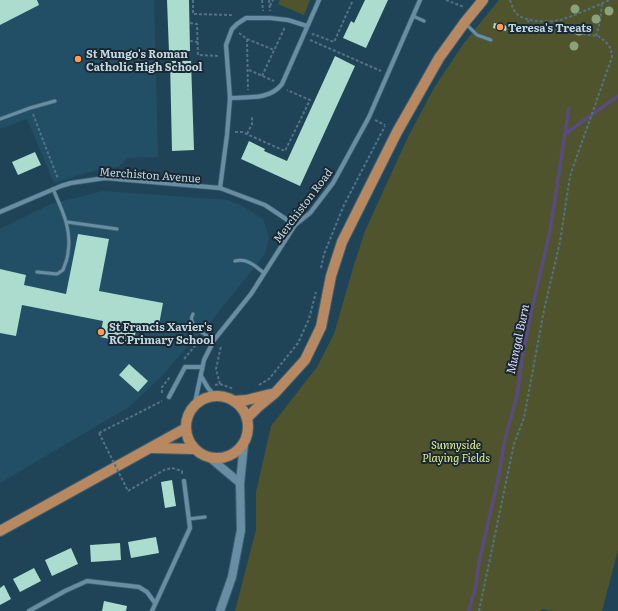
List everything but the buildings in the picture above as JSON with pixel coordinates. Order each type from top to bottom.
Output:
[{"type":"main road","points":[[247,418],[275,393],[305,360],[321,327],[331,276],[342,242],[397,132],[439,58],[483,0]]},
{"type":"main road","points":[[195,449],[189,439],[186,428],[188,417],[194,407],[204,399],[215,396],[234,400],[247,400],[275,393]]},
{"type":"main road","points":[[220,611],[232,577],[241,530],[240,483],[244,444],[248,432],[247,418],[242,408],[234,400]]},
{"type":"main road","points":[[0,531],[186,428]]},
{"type":"main road","points":[[209,457],[219,458],[228,456],[237,452],[244,444]]},
{"type":"main road","points":[[151,448],[195,449],[209,457],[240,483]]},
{"type":"street","points":[[230,98],[263,97],[278,90],[319,0]]},
{"type":"street","name":"Merchiston Road","points":[[194,407],[204,360],[214,340],[251,294],[295,225],[310,213],[333,183],[369,117],[420,0]]},
{"type":"street","points":[[220,188],[228,132],[230,98],[226,45],[232,29],[236,24],[246,18],[288,20],[307,26]]},
{"type":"street","name":"Merchiston Avenue","points":[[0,212],[61,186],[105,178],[220,188],[265,205],[295,225]]},
{"type":"street","points":[[169,397],[185,367],[202,367]]},
{"type":"street","points":[[200,375],[215,396]]},
{"type":"street","points":[[152,611],[190,528],[184,481]]},
{"type":"street","points":[[29,611],[65,591],[87,581],[139,587],[147,592],[155,603]]},
{"type":"lane","points":[[413,16],[424,21]]},
{"type":"lane","points":[[465,22],[477,35],[491,40]]},
{"type":"lane","points":[[0,119],[55,101]]},
{"type":"lane","points":[[36,272],[57,274],[63,270],[68,252],[69,235],[67,222],[53,189]]},
{"type":"lane","points":[[67,222],[117,229]]},
{"type":"lane","points":[[235,261],[242,259],[264,273]]},
{"type":"lane","points":[[192,314],[191,322],[196,328],[214,340]]},
{"type":"lane","points":[[189,519],[205,518]]},
{"type":"path","points":[[193,0],[193,14],[232,14],[236,24]]},
{"type":"path","points":[[270,7],[273,0]]},
{"type":"path","points":[[353,0],[334,42],[312,34],[310,40],[387,75]]},
{"type":"path","points":[[510,0],[517,14],[527,19],[544,21],[564,19],[610,0]]},
{"type":"path","points":[[596,36],[600,22],[602,3]]},
{"type":"path","points":[[479,611],[514,444],[524,418],[544,310],[560,242],[570,176],[612,57],[612,51],[606,41],[596,36],[537,29],[530,25],[527,19]]},
{"type":"path","points":[[262,76],[288,20]]},
{"type":"path","points":[[190,23],[197,24],[198,55],[227,56]]},
{"type":"path","points":[[232,29],[247,39],[274,50]]},
{"type":"path","points":[[247,39],[248,97]]},
{"type":"path","points":[[190,41],[198,42]]},
{"type":"path","points":[[228,132],[242,132],[285,151],[310,100],[286,91],[288,88],[282,84],[248,69]]},
{"type":"path","points":[[30,108],[61,186]]},
{"type":"path","points":[[247,134],[252,124],[252,117]]},
{"type":"path","points":[[321,269],[324,254],[344,205],[385,126]]},
{"type":"path","points":[[255,387],[269,379],[298,343],[309,319],[316,290]]},
{"type":"path","points":[[220,384],[216,368],[221,344]]},
{"type":"path","points":[[208,388],[220,384],[233,389],[240,389]]},
{"type":"path","points":[[169,397],[99,433],[128,491],[164,470],[172,468],[182,471],[184,481]]},
{"type":"shaded area","name":"St Mungo's Roman Catholic High School","points":[[0,0],[154,0],[158,157],[128,158],[118,167],[96,170],[54,183],[27,119],[0,129]]},
{"type":"shaded area","name":"St Francis Xavier's RC Primary School","points":[[103,191],[228,200],[244,207],[263,219],[269,237],[265,254],[208,325],[160,378],[129,407],[0,483],[0,229],[51,204]]},
{"type":"green space","points":[[280,0],[310,0],[304,15],[278,4]]},
{"type":"green space","name":"Sunnyside Playing Fields","points":[[499,0],[618,0],[618,550],[602,611],[553,611],[542,609],[541,611],[235,611],[256,530],[256,492],[271,426],[317,367],[334,334],[365,231],[408,137],[434,88],[464,43]]},
{"type":"waterway","name":"Mungal Burn","points":[[469,611],[476,585],[479,562],[498,480],[505,439],[517,396],[523,352],[550,231],[565,134],[618,96]]},
{"type":"waterway","points":[[565,134],[569,108]]},
{"type":"place","name":"Teresa's Treats","points":[[500,27]]},
{"type":"place","name":"St Mungo's Roman Catholic High School","points":[[78,59]]},
{"type":"place","name":"St Francis Xavier's RC Primary School","points":[[101,332]]}]
